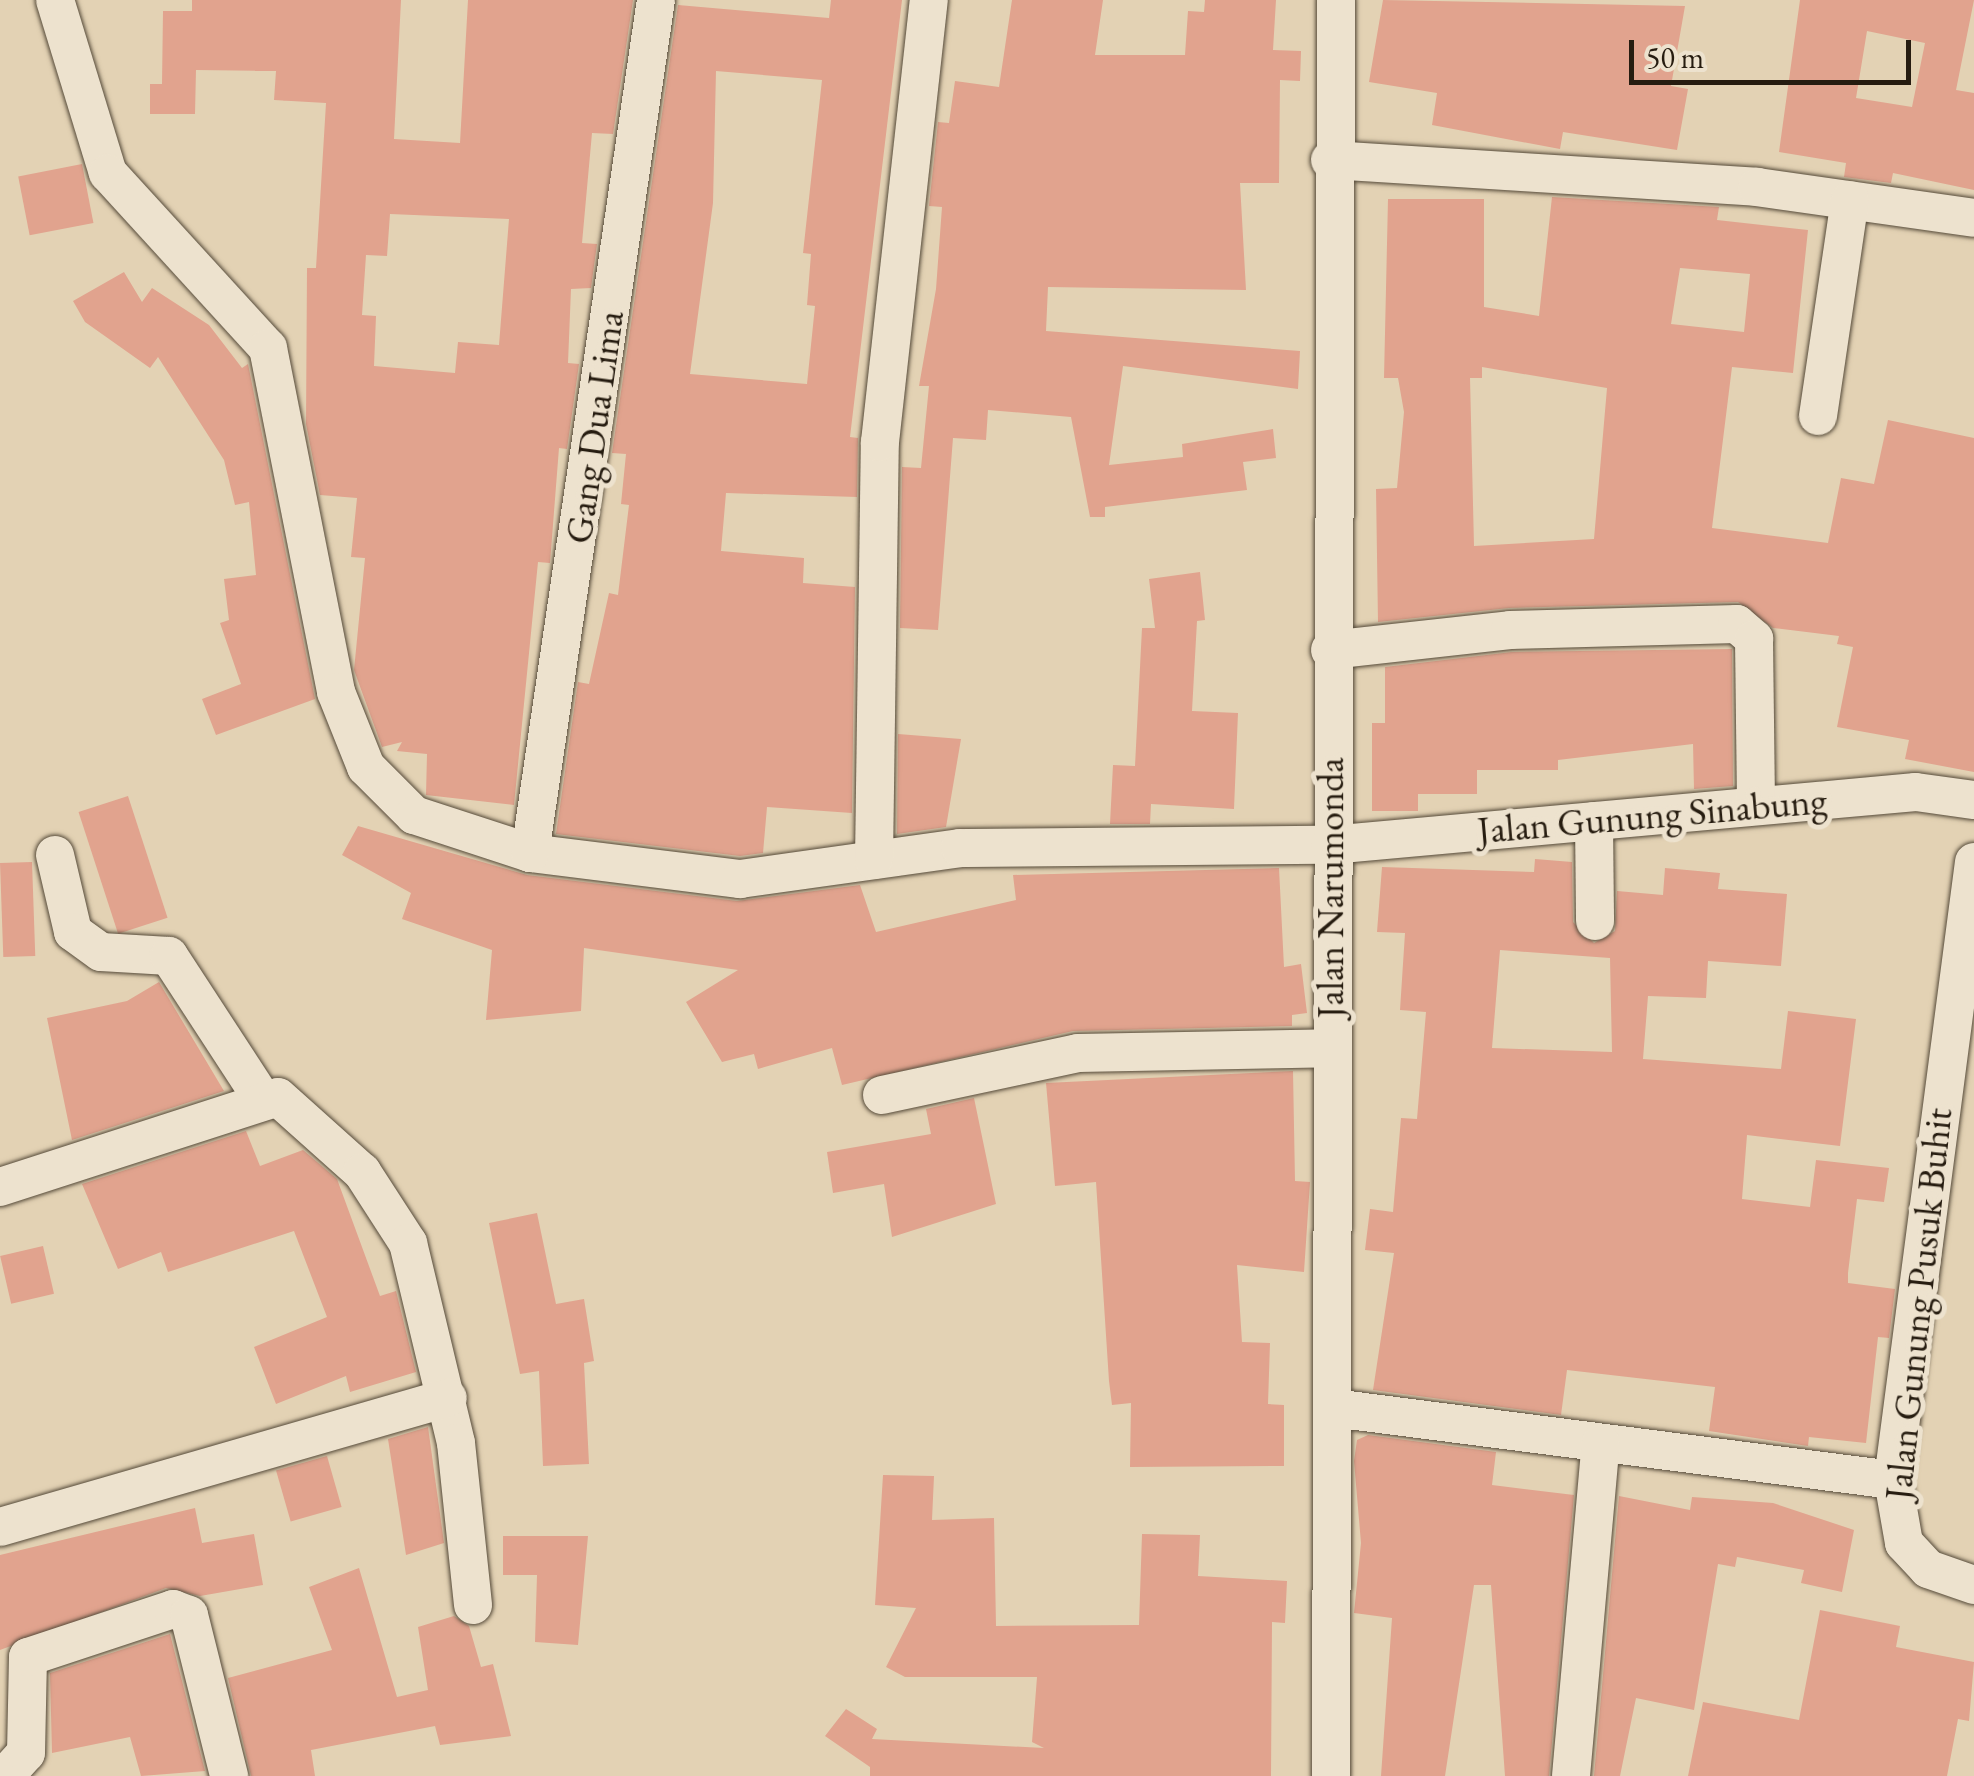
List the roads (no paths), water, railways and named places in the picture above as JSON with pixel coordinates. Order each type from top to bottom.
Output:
[{"type":"street","name":"Jalan Gunung Sinabung","points":[[55,0],[108,173],[268,348],[332,674],[366,767],[414,815],[530,853],[740,880],[960,848],[1330,845],[1916,792],[1974,800]]},
{"type":"street","name":"Gang Dua Lima","points":[[530,853],[656,0]]},
{"type":"street","points":[[874,860],[880,442],[930,0]]},
{"type":"street","name":"Jalan Narumonda","points":[[1331,1776],[1330,160],[1336,0]]},
{"type":"street","points":[[1330,160],[1850,200],[1974,218]]},
{"type":"street","points":[[1818,416],[1850,200]]},
{"type":"street","points":[[1330,650],[1510,630],[1737,624],[1754,639],[1756,804]]},
{"type":"street","points":[[1594,820],[1595,921]]},
{"type":"street","points":[[55,855],[73,932],[102,952],[169,956],[261,1097]]},
{"type":"street","name":"Jalan Gunung Pusuk Buhit","points":[[1974,862],[1894,1480],[1904,1543],[1928,1570],[1974,1585]]},
{"type":"street","points":[[882,1095],[1078,1053],[1331,1048]]},
{"type":"street","points":[[0,1188],[261,1097],[278,1097],[362,1172],[408,1242],[448,1398],[473,1605]]},
{"type":"street","points":[[0,1528],[448,1398]]},
{"type":"street","points":[[1333,1408],[1894,1480]]},
{"type":"street","points":[[1572,1776],[1579,1612],[1601,1442]]},
{"type":"street","points":[[4,1776],[26,1753],[28,1657],[173,1610],[189,1615],[229,1776]]}]
